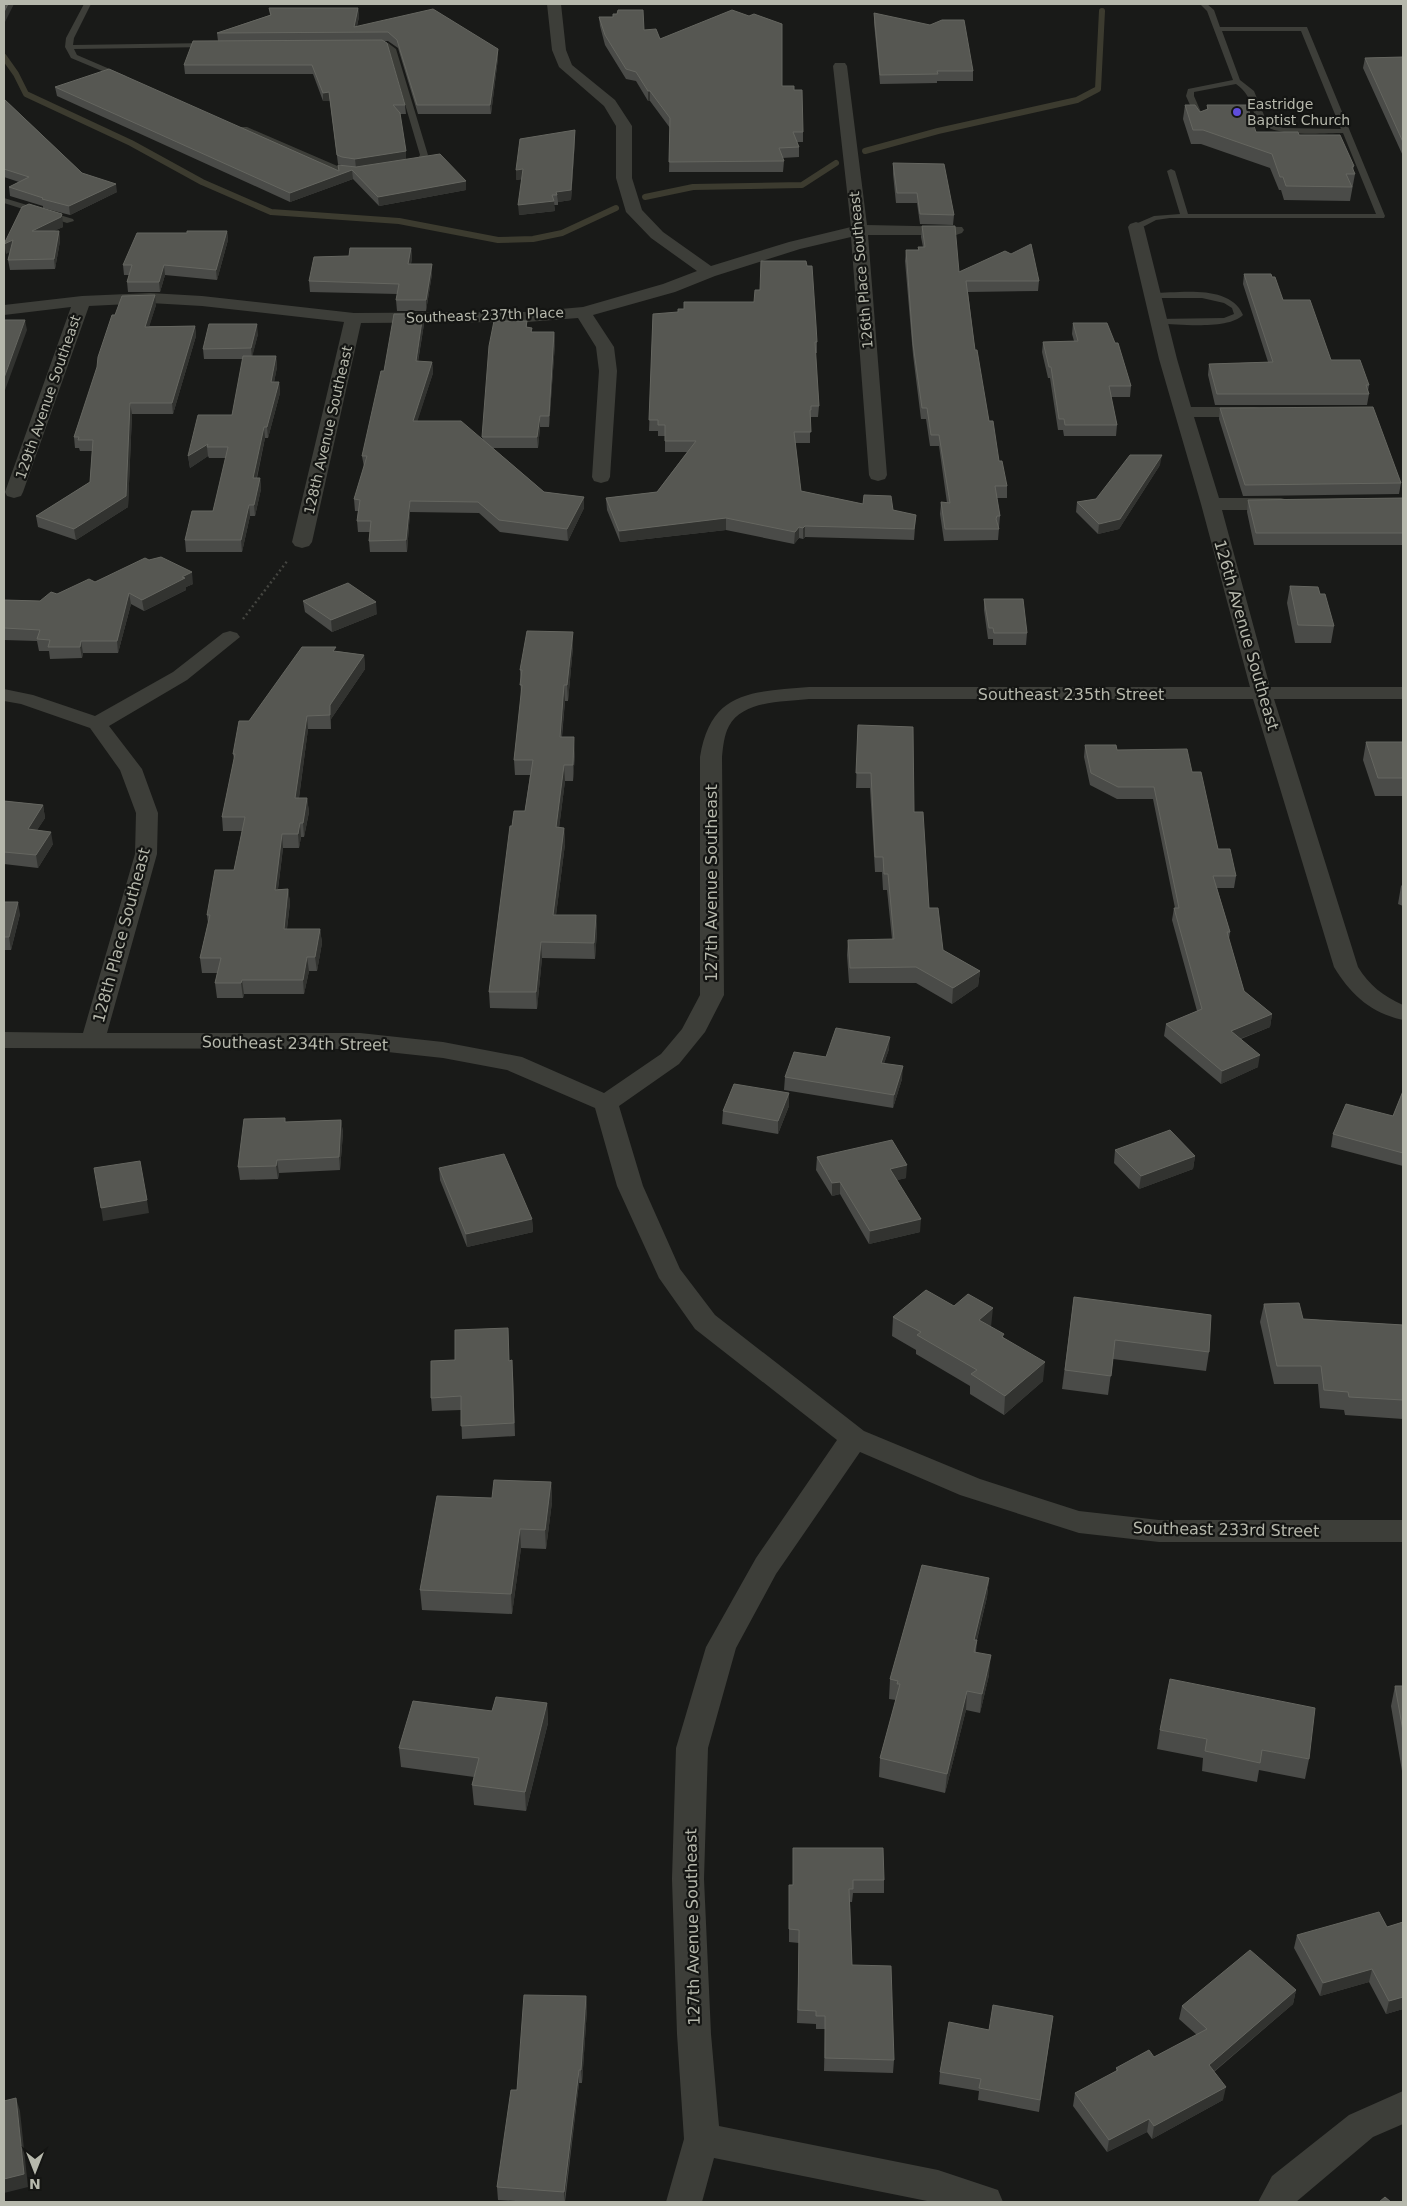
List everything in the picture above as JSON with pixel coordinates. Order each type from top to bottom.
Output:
[{"type":"street","points":[[554,4],[559,50],[566,67],[610,103],[624,126],[624,178],[634,212],[657,235],[709,272]]},
{"type":"street","name":"126th Place Southeast","points":[[840,66],[859,230],[878,476]]},
{"type":"street","name":"126th Avenue Southeast","points":[[1136,227],[1159,321],[1262,694],[1346,966],[1353,980],[1365,994],[1384,1006],[1403,1014]]},
{"type":"street","name":"Southeast 237th Place","points":[[4,310],[82,301],[150,298],[202,300],[354,318],[527,316],[583,312],[669,288],[709,272],[795,245],[859,230],[956,230]]},
{"type":"street","name":"129th Avenue Southeast","points":[[14,492],[82,301]]},
{"type":"street","points":[[583,312],[605,347],[608,371],[601,477]]},
{"type":"street","name":"128th Avenue Southeast","points":[[302,542],[354,318]]},
{"type":"street","points":[[1184,412],[1270,412]]},
{"type":"street","points":[[1211,504],[1297,504]]},
{"type":"street","points":[[4,695],[26,700],[97,724],[180,676],[230,637]]},
{"type":"street","name":"Southeast 235th Street","points":[[740,705],[767,697],[809,693],[1403,694]]},
{"type":"street","name":"127th Avenue Southeast","points":[[606,1102],[670,1060],[693,1032],[712,995],[711,757],[714,739],[722,720],[740,705]]},
{"type":"street","name":"128th Place Southeast","points":[[93,1040],[146,854],[147,814],[132,769],[97,724]]},
{"type":"street","name":"Southeast 234th Street","points":[[4,1040],[360,1041],[443,1050],[513,1062],[606,1102]]},
{"type":"street","points":[[606,1102],[630,1186],[668,1272],[705,1322],[854,1438]]},
{"type":"street","name":"127th Avenue Southeast","points":[[684,2202],[702,2139],[694,2034],[688,1879],[692,1748],[721,1648],[766,1566],[854,1438]]},
{"type":"street","name":"Southeast 233rd Street","points":[[854,1438],[970,1487],[1079,1522],[1159,1532],[1403,1531]]},
{"type":"street","points":[[1276,2202],[1285,2188],[1361,2126],[1403,2107]]},
{"type":"street","points":[[702,2139],[938,2187],[985,2202]]},
{"type":"lane","points":[[87,4],[70,38],[68,47],[74,56],[129,79]]},
{"type":"lane","points":[[1203,4],[1210,10],[1237,81],[1250,91],[1263,121],[1270,126],[1301,131],[1346,131]]},
{"type":"lane","points":[[1136,227],[1154,218],[1185,216],[1381,216],[1304,30],[1217,29]]},
{"type":"lane","points":[[360,44],[385,45],[392,49],[424,155],[419,162],[401,165]]},
{"type":"lane","points":[[68,47],[214,45]]},
{"type":"lane","points":[[1201,122],[1190,96],[1191,91],[1237,81]]},
{"type":"lane","points":[[239,127],[340,170],[365,170]]},
{"type":"lane","points":[[1171,170],[1185,216]]},
{"type":"lane","points":[[4,200],[70,221]]},
{"type":"lane","points":[[1153,296],[1216,297],[1233,302],[1239,309],[1239,315],[1232,320],[1159,321]]},
{"type":"path","points":[[230,637],[302,542]]},
{"type":"building","points":[[4,4],[8,4],[4,12]]},
{"type":"building","points":[[269,8],[358,8],[354,27],[433,9],[498,49],[490,105],[417,105],[397,40],[388,32],[217,33],[271,15]]},
{"type":"building","points":[[618,10],[643,10],[644,30],[656,29],[660,39],[732,10],[749,16],[754,14],[782,24],[782,86],[794,86],[794,90],[802,90],[803,132],[793,132],[799,147],[779,148],[784,161],[669,162],[670,118],[650,91],[648,91],[636,72],[626,69],[605,35],[599,17],[613,17],[613,14],[617,14]]},
{"type":"building","points":[[874,13],[930,25],[942,20],[964,20],[973,71],[937,71],[938,74],[880,75]]},
{"type":"building","points":[[382,40],[387,43],[405,105],[393,105],[400,113],[406,151],[355,159],[337,155],[329,92],[323,93],[312,65],[184,65],[193,41]]},
{"type":"building","points":[[1403,57],[1403,142],[1365,58]]},
{"type":"building","points":[[109,69],[339,171],[338,165],[356,167],[440,154],[466,181],[378,197],[352,170],[290,193],[55,87]]},
{"type":"building","points":[[4,99],[82,173],[116,184],[69,206],[9,187],[29,177],[4,169]]},
{"type":"building","points":[[1185,105],[1195,105],[1200,112],[1208,109],[1207,105],[1247,105],[1256,132],[1340,135],[1354,166],[1352,167],[1355,174],[1346,174],[1352,187],[1286,186],[1283,177],[1280,177],[1272,154],[1203,130],[1193,130]]},
{"type":"building","points":[[575,130],[571,190],[556,192],[557,195],[552,195],[554,201],[518,205],[523,169],[516,170],[520,139]]},
{"type":"building","points":[[893,163],[944,164],[954,215],[920,214],[917,193],[897,193]]},
{"type":"building","points":[[29,204],[62,214],[61,217],[32,231],[59,231],[54,259],[8,260],[13,240],[4,244],[22,207]]},
{"type":"building","points":[[922,226],[955,226],[959,272],[1005,251],[1011,254],[1031,244],[1039,281],[966,281],[975,350],[977,350],[989,421],[993,421],[999,461],[1002,461],[1007,486],[995,486],[1000,516],[997,516],[996,519],[999,529],[945,529],[941,502],[950,503],[939,435],[931,435],[927,408],[922,408],[913,344],[906,250],[919,250],[918,247],[925,247]]},
{"type":"building","points":[[187,231],[227,231],[216,270],[164,265],[159,282],[127,282],[132,265],[123,265],[137,233],[187,233]]},
{"type":"building","points":[[350,248],[411,248],[408,264],[432,264],[426,300],[396,300],[399,284],[309,281],[314,257],[349,256]]},
{"type":"building","points":[[761,261],[806,261],[807,266],[812,266],[819,406],[811,406],[811,432],[794,432],[801,491],[863,504],[864,495],[891,496],[893,510],[916,515],[914,529],[805,526],[803,528],[799,527],[795,532],[726,518],[619,531],[606,498],[657,492],[696,441],[665,441],[665,425],[658,425],[658,420],[649,420],[653,314],[678,312],[678,309],[684,309],[684,302],[754,302],[755,290],[760,290]]},
{"type":"building","points":[[1244,274],[1271,274],[1272,277],[1275,277],[1283,300],[1310,300],[1331,360],[1360,360],[1369,385],[1366,385],[1369,394],[1217,394],[1209,364],[1273,362]]},
{"type":"building","points":[[155,295],[145,327],[195,326],[172,403],[130,403],[126,496],[74,529],[36,516],[90,482],[93,440],[78,440],[79,437],[74,437],[112,315],[115,315],[122,296]]},
{"type":"building","points":[[394,314],[423,314],[416,361],[432,362],[413,421],[461,421],[544,492],[584,497],[567,529],[499,520],[478,502],[410,501],[406,540],[369,541],[371,521],[357,521],[360,500],[354,499],[367,456],[362,456],[381,371],[384,371]]},
{"type":"building","points":[[4,320],[25,320],[4,378]]},
{"type":"building","points":[[494,321],[527,321],[526,327],[532,328],[531,332],[554,332],[549,416],[540,416],[537,437],[482,437],[489,346]]},
{"type":"building","points":[[1073,323],[1107,323],[1115,343],[1118,343],[1131,386],[1109,386],[1117,425],[1065,425],[1064,419],[1059,419],[1051,367],[1049,367],[1043,342],[1078,341]]},
{"type":"building","points":[[209,324],[257,324],[251,348],[203,349]]},
{"type":"building","points":[[243,356],[276,356],[271,382],[279,382],[267,427],[264,427],[253,478],[260,478],[254,505],[249,505],[241,540],[185,540],[192,511],[213,511],[228,447],[207,447],[208,444],[188,456],[198,415],[232,415]]},
{"type":"building","points":[[1373,407],[1401,483],[1245,485],[1220,408]]},
{"type":"building","points":[[1130,455],[1162,455],[1120,519],[1099,524],[1077,502],[1096,499]]},
{"type":"building","points":[[1403,498],[1403,533],[1256,533],[1248,500]]},
{"type":"building","points":[[161,557],[192,572],[182,577],[185,578],[142,600],[129,593],[117,641],[81,641],[80,647],[48,647],[50,640],[37,639],[40,630],[4,628],[4,600],[40,601],[51,592],[57,594],[89,579],[95,582],[145,558],[149,560]]},
{"type":"building","points":[[348,583],[376,602],[331,620],[303,601]]},
{"type":"building","points":[[1290,586],[1318,587],[1320,594],[1325,594],[1334,626],[1298,625]]},
{"type":"building","points":[[984,599],[1023,599],[1027,633],[994,633],[993,628],[989,628]]},
{"type":"building","points":[[527,631],[573,632],[567,685],[564,685],[560,737],[574,737],[573,765],[564,765],[556,827],[564,828],[553,915],[596,915],[594,943],[541,942],[536,992],[489,992],[510,826],[512,826],[514,811],[525,811],[533,760],[514,760],[522,685],[520,685],[522,670],[520,670]]},
{"type":"building","points":[[302,647],[336,647],[333,651],[364,655],[330,705],[330,715],[307,716],[295,798],[307,798],[303,823],[300,823],[298,834],[282,834],[275,890],[288,889],[284,929],[320,929],[315,957],[307,957],[303,980],[242,980],[241,983],[215,983],[221,958],[200,958],[210,915],[207,915],[215,870],[234,870],[245,817],[222,817],[235,754],[233,754],[239,721],[249,721]]},
{"type":"building","points":[[858,725],[913,727],[914,812],[923,812],[929,908],[938,908],[943,950],[980,971],[953,988],[916,967],[850,968],[848,940],[894,939],[888,874],[884,874],[883,857],[875,857],[871,773],[856,773]]},
{"type":"building","points":[[1366,742],[1403,742],[1403,778],[1378,778]]},
{"type":"building","points":[[1085,745],[1116,745],[1117,750],[1187,749],[1192,772],[1201,772],[1218,849],[1230,849],[1236,876],[1213,876],[1230,932],[1227,932],[1244,991],[1272,1014],[1231,1031],[1260,1055],[1222,1071],[1166,1024],[1202,1009],[1174,908],[1179,908],[1154,787],[1118,787],[1091,773]]},
{"type":"building","points":[[4,801],[43,805],[28,829],[51,832],[36,855],[4,852]]},
{"type":"building","points":[[4,902],[18,902],[9,937],[4,937]]},
{"type":"building","points":[[836,1028],[890,1037],[881,1063],[903,1066],[894,1095],[785,1077],[794,1052],[826,1057]]},
{"type":"building","points":[[734,1084],[789,1093],[778,1121],[723,1111]]},
{"type":"building","points":[[1403,1091],[1403,1153],[1333,1134],[1346,1104],[1393,1116]]},
{"type":"building","points":[[285,1118],[285,1122],[341,1120],[339,1157],[277,1160],[276,1166],[238,1167],[244,1119]]},
{"type":"building","points":[[1170,1130],[1195,1156],[1141,1176],[1115,1150]]},
{"type":"building","points":[[892,1140],[907,1165],[890,1169],[921,1219],[870,1231],[840,1182],[832,1183],[817,1157]]},
{"type":"building","points":[[504,1154],[532,1219],[466,1234],[439,1168]]},
{"type":"building","points":[[140,1161],[147,1200],[101,1208],[94,1168]]},
{"type":"building","points":[[926,1290],[954,1306],[968,1294],[993,1308],[979,1320],[1004,1334],[1002,1337],[1045,1362],[1005,1396],[971,1374],[977,1370],[917,1335],[921,1332],[893,1317]]},
{"type":"building","points":[[1074,1297],[1211,1315],[1209,1352],[1115,1340],[1111,1376],[1065,1370]]},
{"type":"building","points":[[1299,1303],[1303,1319],[1403,1325],[1403,1400],[1349,1397],[1348,1392],[1324,1390],[1321,1366],[1277,1366],[1264,1304]]},
{"type":"building","points":[[508,1328],[509,1361],[512,1360],[514,1423],[461,1426],[461,1396],[431,1398],[431,1361],[455,1360],[455,1330]]},
{"type":"building","points":[[494,1480],[551,1482],[545,1530],[520,1529],[511,1594],[420,1590],[437,1496],[492,1498]]},
{"type":"building","points":[[922,1565],[989,1578],[974,1640],[977,1640],[974,1652],[991,1655],[982,1694],[967,1691],[947,1774],[880,1758],[900,1684],[897,1684],[898,1681],[890,1679]]},
{"type":"building","points":[[1170,1679],[1315,1708],[1309,1759],[1262,1750],[1260,1763],[1205,1751],[1207,1739],[1160,1730]]},
{"type":"building","points":[[1395,1686],[1403,1686],[1403,1731]]},
{"type":"building","points":[[496,1697],[547,1703],[525,1792],[472,1785],[479,1758],[399,1748],[413,1701],[492,1711]]},
{"type":"building","points":[[793,1848],[883,1848],[884,1880],[853,1880],[853,1889],[849,1889],[852,1965],[891,1966],[894,2060],[825,2058],[825,2016],[816,2016],[816,2011],[798,2010],[799,1930],[789,1929],[789,1885],[793,1885]]},
{"type":"building","points":[[1379,1912],[1387,1927],[1403,1922],[1403,1997],[1389,2001],[1372,1969],[1323,1983],[1297,1935]]},
{"type":"building","points":[[1250,1950],[1296,1990],[1209,2065],[1226,2087],[1154,2126],[1149,2119],[1109,2140],[1075,2093],[1118,2070],[1116,2068],[1149,2050],[1154,2057],[1207,2029],[1182,2006]]},
{"type":"building","points":[[524,1995],[586,1996],[581,2070],[579,2070],[564,2192],[497,2187],[511,2090],[517,2090]]},
{"type":"building","points":[[993,2005],[1053,2016],[1040,2100],[979,2088],[981,2079],[940,2072],[949,2022],[989,2030]]},
{"type":"building","points":[[16,2098],[24,2174],[4,2179],[4,2101]]},
{"type":"building","points":[[1385,2197],[1391,2202],[1379,2202]]},
{"type":"waterway","points":[[865,151],[938,131],[1077,100],[1098,89],[1102,11]]},
{"type":"waterway","points":[[4,57],[16,74],[26,94],[131,143],[202,182],[271,212],[399,221],[498,240],[533,239],[562,233],[616,208]]},
{"type":"waterway","points":[[645,197],[693,187],[802,185],[836,163]]},
{"type":"place","name":"Eastridge Baptist Church","points":[[1237,112]]}]
